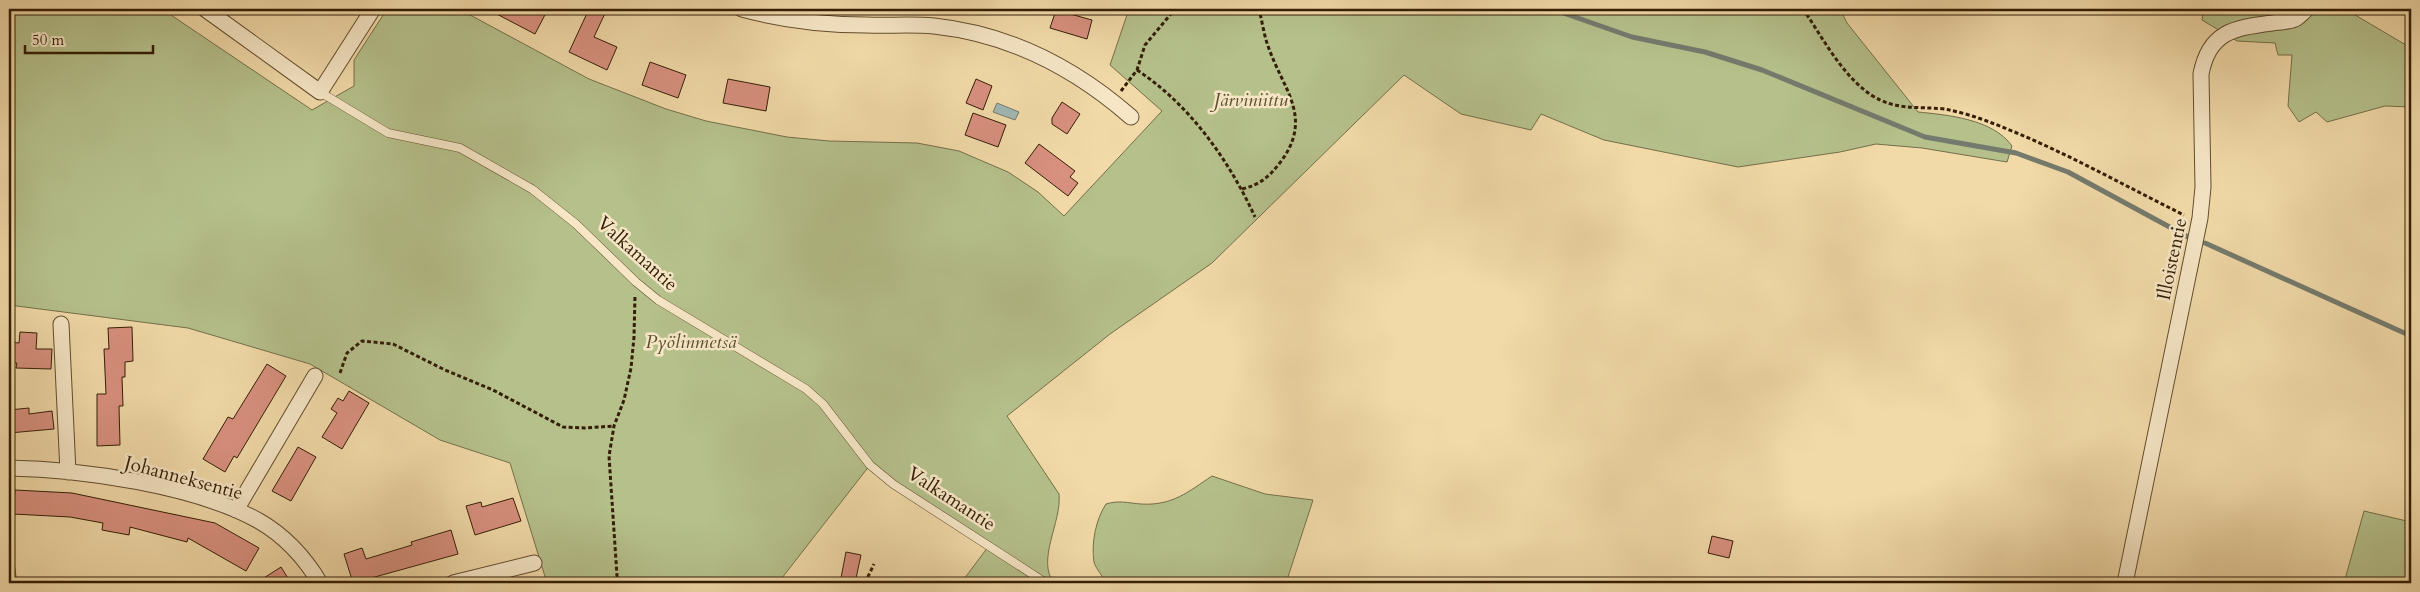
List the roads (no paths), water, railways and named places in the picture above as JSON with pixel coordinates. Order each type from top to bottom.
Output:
[{"type":"street","name":"Valkamantie","points":[[205,9],[320,92]]},
{"type":"street","points":[[320,92],[373,9]]},
{"type":"street","points":[[742,9],[799,21],[837,25],[935,26],[1008,42],[1061,67],[1091,85],[1131,117]]},
{"type":"street","name":"Illoistentie","points":[[2125,583],[2200,223],[2203,187],[2201,74],[2208,49],[2218,39],[2232,31],[2249,26],[2294,19],[2307,9]]},
{"type":"street","points":[[62,324],[68,472]]},
{"type":"street","points":[[236,510],[314,376]]},
{"type":"street","name":"Johanneksentie","points":[[9,468],[108,477],[162,488],[236,510],[260,522],[282,538],[309,566],[320,583]]},
{"type":"street","points":[[453,583],[534,563]]},
{"type":"lane","name":"Valkamantie","points":[[320,92],[388,133],[460,148],[525,185],[576,224],[636,282],[658,300],[806,389],[823,404],[870,465],[893,484],[1046,583]]},
{"type":"water","points":[[997,103],[1019,112],[1015,120],[993,112]]},
{"type":"waterway","points":[[1552,9],[1632,37],[1705,52],[1762,70],[1925,137],[2016,153],[2068,172],[2188,237]]},
{"type":"waterway","points":[[2205,243],[2411,336]]},
{"type":"park label","name":"Järviniittu","points":[[1251,99]]},
{"type":"park label","name":"Pyölinmetsä","points":[[691,341]]}]
